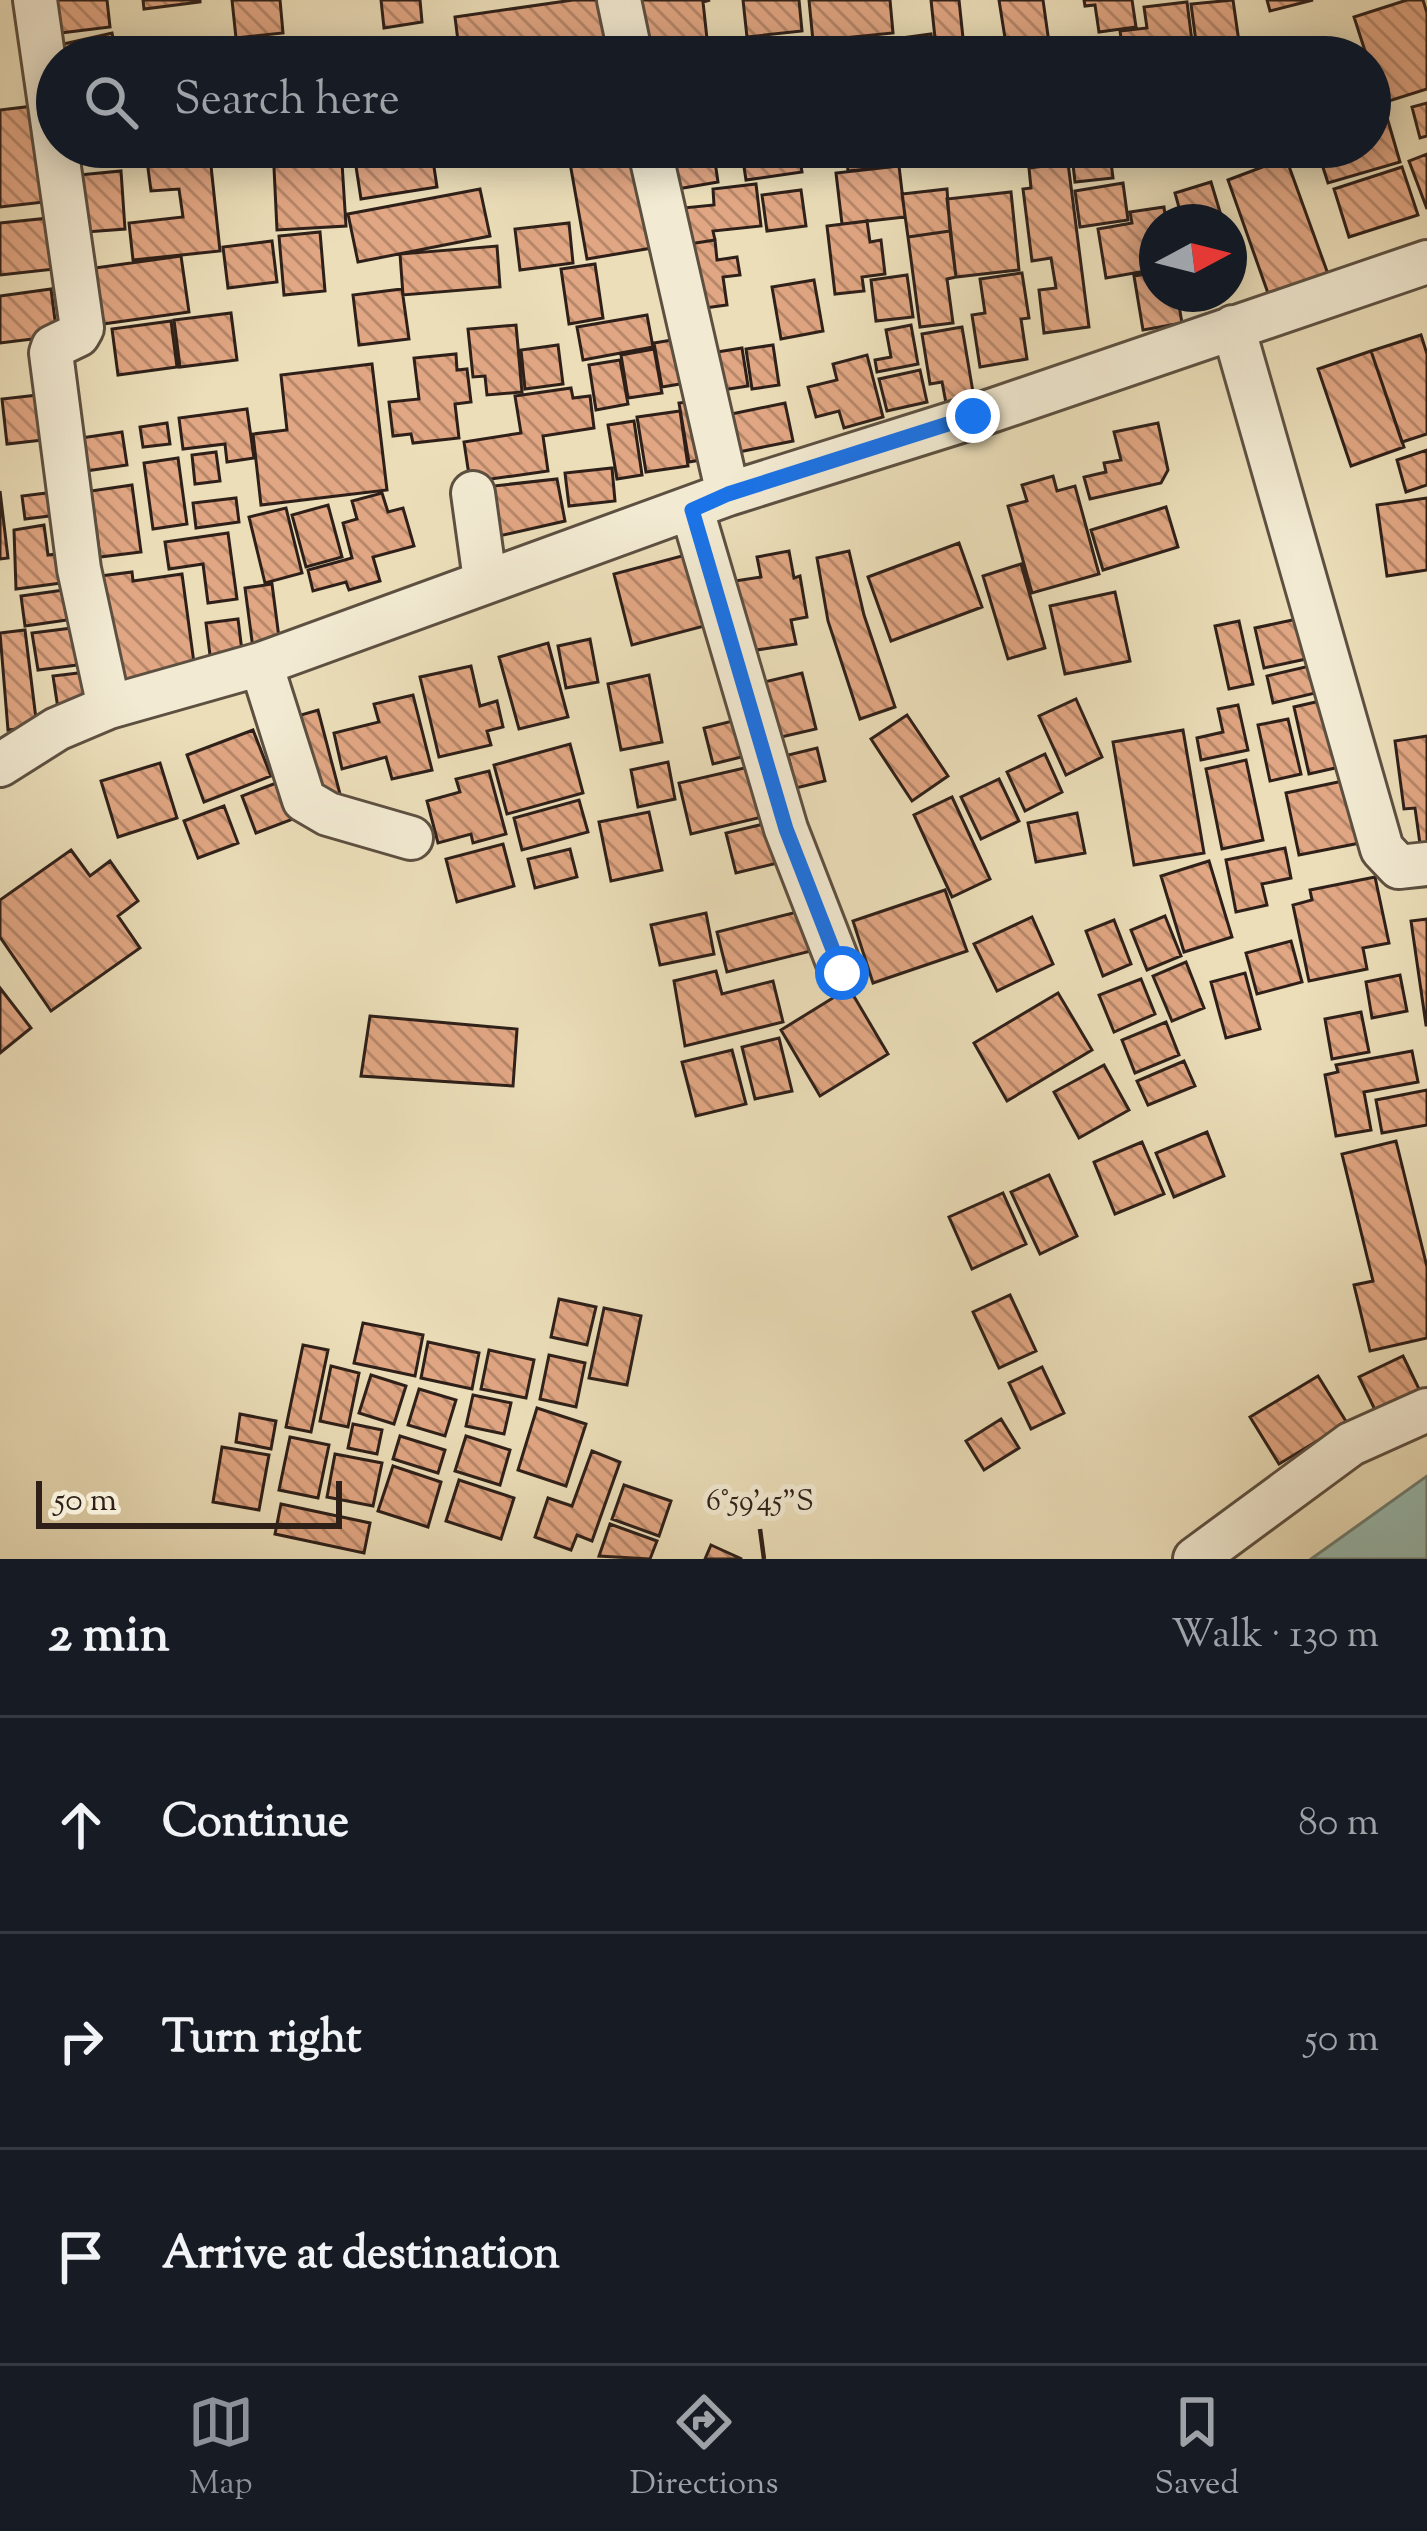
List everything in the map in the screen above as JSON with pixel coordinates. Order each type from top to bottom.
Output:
[{"type":"street","points":[[35,0],[40,36]]},
{"type":"street","points":[[619,0],[627,36]]},
{"type":"street","points":[[59,168],[82,328],[51,353],[79,568],[109,707]]},
{"type":"street","points":[[653,168],[710,502],[786,829],[842,973]]},
{"type":"street","points":[[0,765],[56,729],[109,707],[262,664],[710,502],[1427,262]]},
{"type":"street","points":[[1233,327],[1382,849],[1399,867],[1427,864]]},
{"type":"street","points":[[473,493],[485,580]]},
{"type":"street","points":[[262,664],[304,800],[328,814],[410,838]]},
{"type":"street","points":[[1195,1559],[1351,1444],[1427,1410]]},
{"type":"water","points":[[1427,1476],[1427,1559],[1311,1559]]},
{"type":"building","points":[[40,0],[107,0],[110,27],[44,35]]},
{"type":"building","points":[[143,0],[200,0],[200,2],[144,9]]},
{"type":"building","points":[[232,0],[280,0],[283,33],[236,36]]},
{"type":"building","points":[[381,0],[420,0],[422,22],[384,28]]},
{"type":"building","points":[[573,0],[613,0],[618,36],[457,36],[455,17]]},
{"type":"building","points":[[632,0],[710,0],[703,2],[707,36],[637,36]]},
{"type":"building","points":[[743,0],[799,0],[802,31],[747,36]]},
{"type":"building","points":[[809,0],[890,0],[893,33],[813,36]]},
{"type":"building","points":[[931,0],[959,0],[963,36],[935,36]]},
{"type":"building","points":[[999,0],[1043,0],[1048,36],[1005,36]]},
{"type":"building","points":[[1084,0],[1132,0],[1136,27],[1099,32],[1095,5],[1085,6]]},
{"type":"building","points":[[1233,0],[1238,36],[1195,36],[1191,4]]},
{"type":"building","points":[[1267,0],[1313,0],[1270,11]]},
{"type":"building","points":[[1407,0],[1423,0],[1427,89],[1391,100],[1391,36],[1360,36],[1354,17]]},
{"type":"building","points":[[1187,2],[1191,36],[1121,36],[1120,31],[1147,28],[1144,7]]},
{"type":"building","points":[[1427,103],[1427,136],[1420,138],[1412,107]]},
{"type":"building","points":[[36,106],[36,168],[49,168],[53,201],[0,207],[0,110]]},
{"type":"building","points":[[1391,131],[1400,162],[1391,165]]},
{"type":"building","points":[[1427,154],[1427,209],[1409,161]]},
{"type":"building","points":[[1402,167],[1418,215],[1349,237],[1334,189]]},
{"type":"building","points":[[148,168],[211,168],[220,251],[133,260],[129,223],[183,217],[179,189],[151,191]]},
{"type":"building","points":[[274,168],[342,168],[346,226],[277,230]]},
{"type":"building","points":[[356,168],[434,168],[437,187],[361,199]]},
{"type":"building","points":[[571,168],[644,168],[658,247],[587,259]]},
{"type":"building","points":[[656,168],[716,168],[718,182],[660,192]]},
{"type":"building","points":[[744,168],[801,168],[802,172],[746,180]]},
{"type":"building","points":[[899,168],[905,217],[842,224],[836,173]]},
{"type":"building","points":[[1029,168],[1069,168],[1089,327],[1044,333],[1039,290],[1056,288],[1051,258],[1032,261],[1023,189],[1031,188]]},
{"type":"building","points":[[1073,168],[1112,168],[1113,178],[1075,182]]},
{"type":"building","points":[[1260,168],[1290,168],[1328,274],[1269,296],[1247,234],[1247,204],[1236,204],[1228,180]]},
{"type":"building","points":[[1323,168],[1379,168],[1328,183]]},
{"type":"building","points":[[121,171],[125,229],[73,233],[68,176]]},
{"type":"building","points":[[1211,182],[1218,204],[1178,204],[1175,193]]},
{"type":"building","points":[[1123,183],[1128,220],[1080,227],[1075,191]]},
{"type":"building","points":[[756,184],[761,226],[713,231],[715,240],[689,244],[683,208],[714,205],[713,189]]},
{"type":"building","points":[[480,189],[490,236],[358,262],[348,214]]},
{"type":"building","points":[[947,189],[950,231],[908,237],[902,194]]},
{"type":"building","points":[[801,190],[806,226],[767,231],[762,195]]},
{"type":"building","points":[[1011,192],[1019,270],[956,277],[947,199]]},
{"type":"building","points":[[1139,211],[1139,272],[1106,278],[1098,229],[1132,223],[1130,212]]},
{"type":"building","points":[[59,217],[64,268],[0,275],[0,223]]},
{"type":"building","points":[[867,221],[870,242],[881,240],[885,274],[862,277],[864,291],[835,294],[827,226]]},
{"type":"building","points":[[569,223],[573,263],[520,270],[515,229]]},
{"type":"building","points":[[950,231],[956,277],[947,279],[953,323],[920,327],[908,237]]},
{"type":"building","points":[[320,232],[325,291],[284,295],[279,236]]},
{"type":"building","points":[[715,240],[717,260],[737,257],[740,275],[723,277],[727,305],[697,309],[689,244]]},
{"type":"building","points":[[272,241],[277,282],[228,288],[223,247]]},
{"type":"building","points":[[497,246],[500,287],[403,295],[400,254]]},
{"type":"building","points":[[181,256],[189,312],[103,324],[95,268]]},
{"type":"building","points":[[595,264],[603,318],[569,324],[561,269]]},
{"type":"building","points":[[1022,273],[1029,318],[1021,319],[1027,359],[980,367],[972,315],[985,313],[980,279]]},
{"type":"building","points":[[907,275],[913,317],[876,321],[871,280]]},
{"type":"building","points":[[814,280],[823,331],[781,339],[772,287]]},
{"type":"building","points":[[51,289],[57,336],[0,343],[0,296]]},
{"type":"building","points":[[402,289],[409,339],[359,345],[353,295]]},
{"type":"building","points":[[1140,312],[1180,312],[1182,323],[1143,330]]},
{"type":"building","points":[[231,313],[237,360],[180,367],[174,320]]},
{"type":"building","points":[[647,315],[653,347],[583,360],[577,327]]},
{"type":"building","points":[[171,321],[177,367],[118,375],[112,329]]},
{"type":"building","points":[[516,325],[522,392],[487,395],[485,376],[473,377],[468,329]]},
{"type":"building","points":[[911,325],[918,364],[877,372],[875,360],[891,357],[886,330]]},
{"type":"building","points":[[962,327],[974,398],[946,403],[942,382],[930,384],[922,334]]},
{"type":"building","points":[[1421,335],[1427,354],[1427,434],[1402,442],[1371,351]]},
{"type":"building","points":[[690,337],[698,381],[662,387],[654,343]]},
{"type":"building","points":[[558,345],[563,384],[525,389],[521,350]]},
{"type":"building","points":[[773,345],[779,385],[752,389],[746,349]]},
{"type":"building","points":[[742,348],[748,386],[716,391],[711,353]]},
{"type":"building","points":[[654,349],[662,393],[628,398],[621,355]]},
{"type":"building","points":[[1371,351],[1404,447],[1351,466],[1318,369]]},
{"type":"building","points":[[456,354],[457,370],[467,369],[471,402],[455,404],[459,438],[413,443],[411,434],[393,436],[389,402],[419,399],[414,358]]},
{"type":"building","points":[[867,355],[883,417],[844,428],[839,411],[816,417],[808,387],[837,380],[833,364]]},
{"type":"building","points":[[620,360],[628,404],[596,410],[589,365]]},
{"type":"building","points":[[372,364],[387,490],[261,505],[253,434],[287,430],[281,375]]},
{"type":"building","points":[[920,370],[927,402],[887,411],[879,379]]},
{"type":"building","points":[[571,388],[573,398],[590,396],[594,428],[543,436],[548,471],[470,482],[464,442],[521,433],[515,396]]},
{"type":"building","points":[[47,394],[52,439],[7,444],[2,399]]},
{"type":"building","points":[[704,400],[713,458],[689,462],[679,403]]},
{"type":"building","points":[[785,403],[793,441],[724,455],[717,417]]},
{"type":"building","points":[[247,409],[254,458],[227,462],[225,444],[183,449],[179,418]]},
{"type":"building","points":[[680,411],[688,466],[646,472],[637,417]]},
{"type":"building","points":[[634,421],[642,475],[617,479],[608,425]]},
{"type":"building","points":[[167,423],[170,444],[143,447],[140,427]]},
{"type":"building","points":[[1158,423],[1168,470],[1161,483],[1090,499],[1084,477],[1106,472],[1104,463],[1121,460],[1114,432]]},
{"type":"building","points":[[122,432],[127,465],[86,471],[81,438]]},
{"type":"building","points":[[1427,450],[1427,485],[1406,492],[1397,460]]},
{"type":"building","points":[[216,452],[220,481],[195,484],[192,455]]},
{"type":"building","points":[[178,458],[187,524],[153,529],[144,463]]},
{"type":"building","points":[[612,468],[615,501],[569,506],[565,473]]},
{"type":"building","points":[[1053,476],[1057,491],[1075,486],[1099,574],[1032,593],[1008,506],[1027,501],[1022,485]]},
{"type":"building","points":[[557,479],[565,521],[490,538],[484,487]]},
{"type":"building","points":[[132,485],[141,552],[100,557],[91,491]]},
{"type":"building","points":[[0,491],[8,558],[0,559]]},
{"type":"building","points":[[63,491],[66,514],[25,519],[22,496]]},
{"type":"building","points":[[382,493],[388,512],[403,508],[414,546],[373,557],[380,581],[349,590],[346,582],[313,591],[308,570],[352,558],[343,523],[357,519],[352,501]]},
{"type":"building","points":[[236,498],[239,522],[196,528],[193,503]]},
{"type":"building","points":[[1427,498],[1427,570],[1387,576],[1377,505]]},
{"type":"building","points":[[328,505],[342,557],[306,567],[292,515]]},
{"type":"building","points":[[1166,507],[1178,547],[1103,570],[1091,530]]},
{"type":"building","points":[[286,508],[302,573],[265,583],[249,517]]},
{"type":"building","points":[[44,525],[48,555],[65,553],[69,582],[16,589],[14,530]]},
{"type":"building","points":[[228,533],[237,599],[208,603],[203,564],[169,569],[165,542]]},
{"type":"building","points":[[959,543],[982,607],[891,641],[868,577]]},
{"type":"building","points":[[789,551],[794,578],[800,576],[807,617],[791,620],[796,644],[750,651],[735,581],[761,577],[757,557]]},
{"type":"building","points":[[849,551],[864,615],[895,707],[860,719],[828,621],[817,558]]},
{"type":"building","points":[[693,553],[712,624],[632,645],[614,574]]},
{"type":"building","points":[[1021,564],[1045,648],[1008,659],[983,576]]},
{"type":"building","points":[[132,572],[133,581],[182,574],[196,678],[121,688],[100,576]]},
{"type":"building","points":[[272,584],[281,653],[254,656],[245,588]]},
{"type":"building","points":[[71,589],[74,619],[25,626],[21,596]]},
{"type":"building","points":[[1115,592],[1130,661],[1065,674],[1050,606]]},
{"type":"building","points":[[238,619],[243,659],[211,663],[206,623]]},
{"type":"building","points":[[1297,619],[1306,659],[1264,668],[1255,628]]},
{"type":"building","points":[[1239,621],[1253,684],[1229,689],[1215,626]]},
{"type":"building","points":[[88,626],[93,663],[38,670],[32,633]]},
{"type":"building","points":[[25,630],[37,727],[8,730],[0,633]]},
{"type":"building","points":[[590,639],[598,682],[566,688],[558,646]]},
{"type":"building","points":[[548,643],[568,717],[519,729],[499,657]]},
{"type":"building","points":[[1318,664],[1324,691],[1273,703],[1267,676]]},
{"type":"building","points":[[471,666],[480,706],[497,701],[503,727],[487,731],[491,745],[439,757],[420,677]]},
{"type":"building","points":[[95,671],[101,710],[59,715],[53,676]]},
{"type":"building","points":[[802,673],[816,729],[777,738],[764,682]]},
{"type":"building","points":[[649,675],[662,742],[621,750],[608,684]]},
{"type":"building","points":[[413,695],[432,770],[392,779],[386,757],[342,769],[334,733],[379,722],[374,704]]},
{"type":"building","points":[[1333,698],[1348,765],[1309,774],[1294,707]]},
{"type":"building","points":[[1076,699],[1102,757],[1066,775],[1039,716]]},
{"type":"building","points":[[1238,705],[1248,750],[1201,760],[1197,738],[1223,732],[1218,709]]},
{"type":"building","points":[[318,710],[340,794],[316,800],[294,717]]},
{"type":"building","points":[[907,715],[948,776],[912,801],[871,739]]},
{"type":"building","points":[[753,716],[762,752],[713,764],[704,728]]},
{"type":"building","points":[[1288,719],[1301,774],[1270,781],[1258,725]]},
{"type":"building","points":[[253,730],[271,776],[204,802],[187,755]]},
{"type":"building","points":[[1183,730],[1204,853],[1134,865],[1113,742]]},
{"type":"building","points":[[1427,736],[1427,850],[1421,851],[1415,808],[1404,809],[1395,741]]},
{"type":"building","points":[[570,744],[583,793],[507,814],[494,765]]},
{"type":"building","points":[[817,748],[825,781],[796,788],[788,755]]},
{"type":"building","points":[[1045,754],[1062,792],[1025,811],[1007,772]]},
{"type":"building","points":[[1246,760],[1263,840],[1222,849],[1206,769]]},
{"type":"building","points":[[668,762],[675,799],[638,807],[631,770]]},
{"type":"building","points":[[160,763],[177,818],[118,837],[101,781]]},
{"type":"building","points":[[753,766],[766,816],[691,834],[679,783]]},
{"type":"building","points":[[489,771],[506,834],[473,843],[471,834],[438,843],[427,801],[460,792],[456,779]]},
{"type":"building","points":[[1357,778],[1370,841],[1299,855],[1286,793]]},
{"type":"building","points":[[287,779],[301,816],[256,833],[242,796]]},
{"type":"building","points":[[999,779],[1019,821],[981,839],[961,797]]},
{"type":"building","points":[[952,797],[990,879],[952,897],[914,815]]},
{"type":"building","points":[[579,800],[588,832],[522,850],[514,818]]},
{"type":"building","points":[[224,806],[238,843],[198,858],[184,821]]},
{"type":"building","points":[[649,812],[662,870],[611,881],[599,822]]},
{"type":"building","points":[[1077,813],[1085,853],[1036,862],[1028,823]]},
{"type":"building","points":[[772,822],[782,862],[736,873],[726,833]]},
{"type":"building","points":[[503,844],[514,886],[457,902],[446,859]]},
{"type":"building","points":[[1285,848],[1291,878],[1262,884],[1267,905],[1236,912],[1226,860]]},
{"type":"building","points":[[570,849],[577,877],[535,888],[528,859]]},
{"type":"building","points":[[71,850],[90,876],[110,861],[138,901],[118,916],[140,948],[51,1011],[0,937],[0,900]]},
{"type":"building","points":[[1209,861],[1232,937],[1184,952],[1161,876]]},
{"type":"building","points":[[1375,877],[1389,943],[1363,948],[1367,969],[1309,981],[1293,905],[1312,900],[1310,890]]},
{"type":"building","points":[[945,890],[967,951],[873,983],[853,921]]},
{"type":"building","points":[[805,910],[815,950],[727,972],[717,932]]},
{"type":"building","points":[[706,913],[714,954],[660,965],[651,925]]},
{"type":"building","points":[[1165,916],[1181,956],[1147,970],[1131,930]]},
{"type":"building","points":[[1032,917],[1053,964],[997,991],[974,944]]},
{"type":"building","points":[[1427,919],[1427,1025],[1426,1025],[1411,921]]},
{"type":"building","points":[[1114,920],[1131,964],[1103,976],[1086,931]]},
{"type":"building","points":[[1291,941],[1302,982],[1257,994],[1246,953]]},
{"type":"building","points":[[1186,962],[1204,1008],[1172,1021],[1153,976]]},
{"type":"building","points":[[716,971],[722,994],[773,981],[783,1022],[685,1046],[674,981]]},
{"type":"building","points":[[1245,973],[1260,1029],[1226,1038],[1211,982]]},
{"type":"building","points":[[1400,975],[1407,1011],[1372,1018],[1366,982]]},
{"type":"building","points":[[1141,979],[1155,1014],[1114,1032],[1099,995]]},
{"type":"building","points":[[0,988],[31,1028],[0,1053]]},
{"type":"building","points":[[849,988],[888,1054],[820,1096],[781,1030]]},
{"type":"building","points":[[1058,993],[1092,1050],[1007,1101],[974,1043]]},
{"type":"building","points":[[1361,1012],[1369,1052],[1332,1059],[1325,1019]]},
{"type":"building","points":[[370,1016],[517,1029],[513,1086],[361,1076]]},
{"type":"building","points":[[1166,1022],[1179,1055],[1135,1073],[1122,1040]]},
{"type":"building","points":[[779,1038],[792,1091],[755,1099],[742,1047]]},
{"type":"building","points":[[732,1050],[746,1104],[696,1116],[682,1062]]},
{"type":"building","points":[[1412,1051],[1418,1082],[1364,1092],[1371,1130],[1336,1136],[1325,1075],[1338,1072],[1336,1065]]},
{"type":"building","points":[[1184,1061],[1195,1086],[1148,1105],[1137,1081]]},
{"type":"building","points":[[1104,1065],[1129,1110],[1079,1138],[1054,1092]]},
{"type":"building","points":[[1427,1090],[1427,1125],[1382,1133],[1376,1100]]},
{"type":"building","points":[[1207,1132],[1224,1176],[1174,1197],[1156,1153]]},
{"type":"building","points":[[1396,1141],[1427,1267],[1427,1338],[1370,1351],[1354,1285],[1373,1281],[1342,1154]]},
{"type":"building","points":[[1142,1142],[1164,1194],[1115,1214],[1094,1162]]},
{"type":"building","points":[[1049,1175],[1077,1236],[1040,1254],[1011,1192]]},
{"type":"building","points":[[1003,1193],[1026,1244],[972,1269],[949,1217]]},
{"type":"building","points":[[1010,1295],[1036,1351],[999,1368],[973,1312]]},
{"type":"building","points":[[559,1299],[596,1307],[587,1345],[551,1337]]},
{"type":"building","points":[[604,1308],[641,1316],[627,1385],[589,1378]]},
{"type":"building","points":[[363,1323],[423,1335],[415,1376],[354,1363]]},
{"type":"building","points":[[428,1342],[479,1353],[472,1389],[421,1378]]},
{"type":"building","points":[[303,1345],[328,1350],[311,1432],[286,1427]]},
{"type":"building","points":[[489,1350],[534,1360],[526,1398],[481,1389]]},
{"type":"building","points":[[549,1355],[585,1363],[576,1407],[540,1399]]},
{"type":"building","points":[[1403,1356],[1422,1395],[1378,1416],[1359,1377]]},
{"type":"building","points":[[331,1366],[359,1373],[348,1427],[320,1421]]},
{"type":"building","points":[[1042,1367],[1064,1413],[1031,1429],[1009,1383]]},
{"type":"building","points":[[371,1375],[406,1386],[394,1424],[359,1413]]},
{"type":"building","points":[[1318,1376],[1347,1423],[1279,1464],[1250,1417]]},
{"type":"building","points":[[419,1389],[456,1400],[445,1436],[408,1425]]},
{"type":"building","points":[[473,1395],[511,1403],[504,1434],[466,1426]]},
{"type":"building","points":[[537,1408],[586,1424],[566,1486],[518,1470]]},
{"type":"building","points":[[240,1414],[276,1421],[271,1449],[236,1442]]},
{"type":"building","points":[[1001,1419],[1019,1448],[984,1470],[966,1441]]},
{"type":"building","points":[[353,1424],[382,1430],[377,1454],[348,1448]]},
{"type":"building","points":[[400,1436],[445,1450],[438,1473],[393,1459]]},
{"type":"building","points":[[466,1436],[510,1450],[500,1485],[455,1471]]},
{"type":"building","points":[[290,1437],[329,1445],[318,1498],[279,1490]]},
{"type":"building","points":[[222,1447],[269,1455],[259,1510],[213,1502]]},
{"type":"building","points":[[592,1451],[620,1462],[592,1541],[577,1535],[571,1550],[535,1537],[548,1498],[572,1506]]},
{"type":"building","points":[[335,1454],[382,1463],[373,1506],[327,1497]]},
{"type":"building","points":[[393,1466],[441,1482],[428,1527],[378,1511]]},
{"type":"building","points":[[459,1480],[514,1498],[501,1539],[446,1521]]},
{"type":"building","points":[[624,1485],[671,1501],[659,1536],[612,1519]]},
{"type":"building","points":[[281,1504],[370,1523],[364,1553],[275,1534]]},
{"type":"building","points":[[610,1524],[657,1541],[650,1559],[599,1556]]},
{"type":"building","points":[[711,1545],[742,1559],[705,1559]]},
{"type":"route","points":[[842,973],[786,829],[692,510],[728,494],[973,416]]}]
